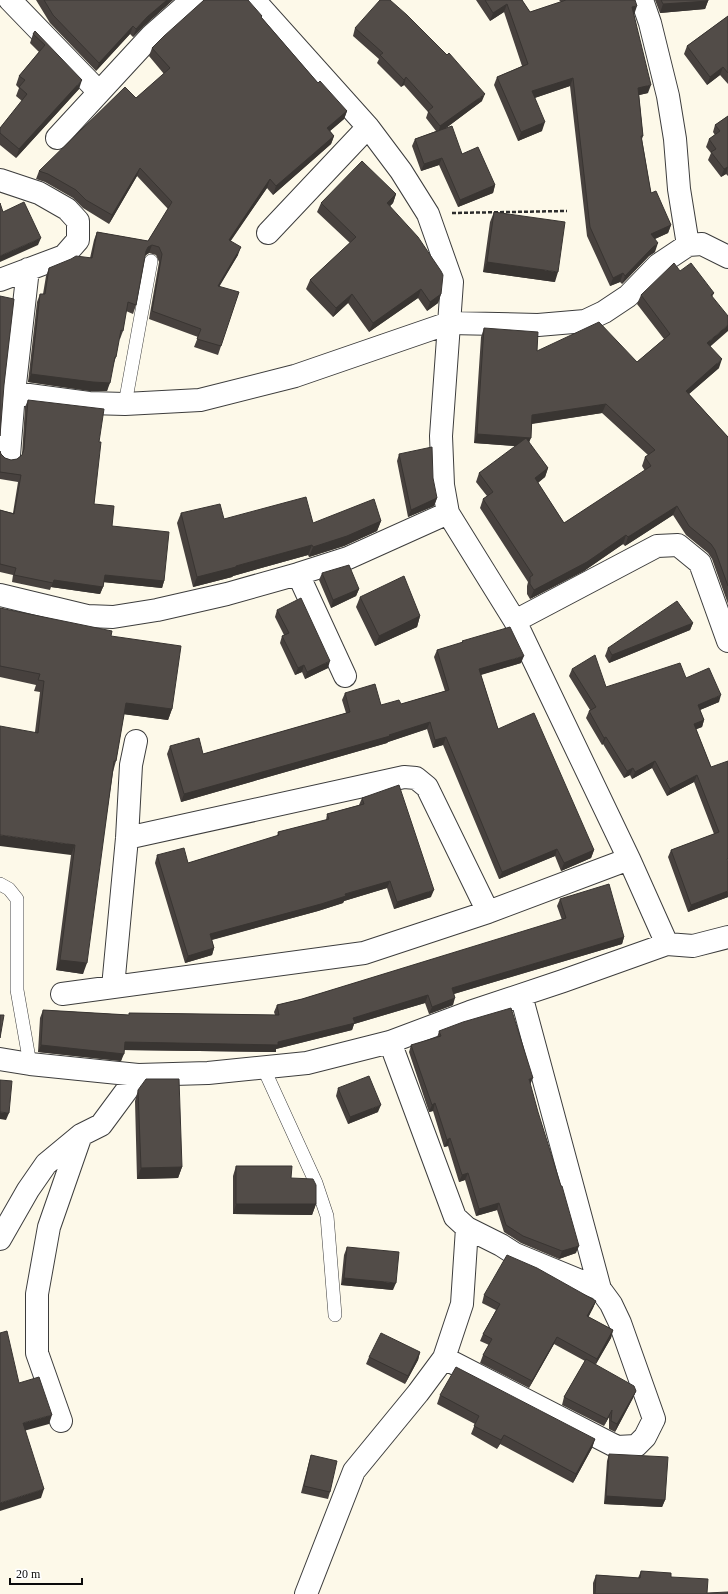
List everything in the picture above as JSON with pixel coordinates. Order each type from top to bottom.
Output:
[{"type":"street","points":[[10,0],[99,92]]},
{"type":"street","points":[[57,138],[152,35],[192,0]]},
{"type":"street","points":[[254,0],[368,127],[401,171],[428,214],[452,282],[441,436],[443,485],[448,513],[515,621],[629,859],[667,944]]},
{"type":"street","points":[[642,0],[650,23],[668,96],[675,139],[679,189],[688,245]]},
{"type":"street","points":[[268,233],[368,127]]},
{"type":"street","points":[[0,180],[39,193],[67,209],[78,221],[78,240],[64,256],[0,280]]},
{"type":"street","points":[[14,393],[89,402],[125,404],[200,400],[295,376],[448,322],[538,325],[585,321],[604,312],[628,296],[658,265],[688,245],[702,244],[728,257]]},
{"type":"street","points":[[9,455],[14,393],[28,269]]},
{"type":"street","points":[[0,595],[87,616],[113,617],[164,609],[227,594],[348,558],[448,513]]},
{"type":"street","points":[[515,621],[657,546],[678,545],[700,562],[727,636]]},
{"type":"street","points":[[298,574],[345,676]]},
{"type":"street","points":[[113,987],[127,838],[131,765],[136,741]]},
{"type":"street","points":[[127,838],[404,777],[416,778],[427,787],[488,912]]},
{"type":"street","points":[[62,994],[364,953],[488,912],[629,859]]},
{"type":"street","points":[[0,1058],[30,1064],[138,1075],[208,1073],[307,1063],[390,1042],[470,1012],[667,944],[693,946],[728,937]]},
{"type":"street","points":[[444,1358],[617,1447],[636,1446],[645,1437],[654,1419],[620,1323],[611,1304],[600,1289],[521,995]]},
{"type":"street","points":[[390,1042],[455,1217],[467,1228],[501,1244],[515,1254],[600,1289]]},
{"type":"street","points":[[0,1239],[28,1190],[46,1164],[81,1135],[101,1125],[138,1075]]},
{"type":"street","points":[[61,1421],[37,1353],[37,1294],[49,1227],[81,1135]]},
{"type":"street","points":[[306,1594],[354,1471],[418,1393],[444,1358],[462,1304],[467,1228]]},
{"type":"lane","points":[[125,404],[151,261]]},
{"type":"lane","points":[[0,884],[9,889],[17,899],[18,990],[30,1064]]},
{"type":"lane","points":[[263,1067],[316,1183],[327,1216],[335,1314]]},
{"type":"path","points":[[428,214],[567,211]]},
{"type":"building","points":[[44,0],[167,0],[147,17],[136,29],[133,26],[99,63],[53,15]]},
{"type":"building","points":[[204,0],[248,0],[318,83],[320,81],[347,111],[327,128],[334,136],[276,186],[270,179],[229,240],[241,247],[218,286],[239,292],[221,346],[197,339],[201,329],[152,311],[162,254],[159,247],[152,245],[148,247],[146,251],[136,305],[128,302],[123,331],[121,330],[110,383],[31,374],[40,294],[45,294],[49,268],[76,256],[92,258],[97,232],[148,241],[172,202],[140,168],[112,215],[86,200],[76,190],[48,174],[39,171],[125,87],[136,98],[170,68],[152,48]]},
{"type":"building","points":[[380,0],[390,0],[407,15],[447,55],[449,53],[485,94],[440,126],[428,111],[433,107],[406,77],[404,80],[380,55],[383,53],[355,28]]},
{"type":"building","points":[[485,0],[522,0],[530,12],[566,0],[635,0],[637,6],[632,7],[651,85],[638,88],[643,136],[641,136],[651,193],[656,191],[671,225],[651,234],[658,243],[625,276],[623,273],[613,278],[590,227],[573,78],[532,91],[545,122],[521,132],[497,77],[528,64],[507,4],[493,13]]},
{"type":"building","points":[[661,0],[708,0],[708,1],[663,4]]},
{"type":"building","points":[[728,16],[728,73],[723,67],[710,77],[687,46]]},
{"type":"building","points":[[35,31],[82,80],[19,149],[0,133],[0,128],[27,94],[19,87],[25,80],[19,76],[45,45],[33,34]]},
{"type":"building","points":[[728,116],[728,167],[724,169],[711,152],[716,149],[709,139],[720,131],[715,125]]},
{"type":"building","points":[[452,126],[462,154],[478,147],[495,185],[460,200],[442,158],[424,164],[415,139]]},
{"type":"building","points":[[362,161],[396,194],[387,203],[418,237],[443,275],[441,294],[430,302],[421,289],[373,323],[352,294],[336,308],[310,280],[356,237],[321,203]]},
{"type":"building","points":[[24,202],[41,238],[0,256],[0,203],[3,212]]},
{"type":"building","points":[[494,212],[565,222],[558,272],[487,262]]},
{"type":"building","points":[[674,263],[680,271],[691,263],[714,293],[711,295],[728,316],[728,325],[707,343],[722,359],[686,391],[728,437],[728,586],[715,550],[711,544],[689,526],[677,506],[628,537],[626,535],[587,562],[534,590],[530,584],[530,577],[533,575],[483,499],[493,492],[479,473],[526,438],[548,468],[535,478],[564,523],[651,466],[645,457],[655,450],[606,404],[532,415],[531,438],[477,434],[484,328],[538,332],[537,351],[599,322],[637,362],[670,334],[641,295]]},
{"type":"building","points":[[0,296],[14,299],[4,385],[0,436]]},
{"type":"building","points":[[28,400],[104,409],[99,442],[101,442],[94,504],[114,506],[112,526],[169,532],[164,581],[105,575],[103,587],[54,580],[53,583],[14,575],[16,568],[0,564],[0,510],[14,514],[21,475],[0,472],[0,451],[5,458],[11,460],[17,459],[22,455],[24,449]]},
{"type":"building","points":[[432,447],[433,478],[437,498],[411,510],[399,454]]},
{"type":"building","points":[[306,497],[313,523],[374,499],[381,521],[347,536],[313,547],[312,545],[197,577],[181,513],[220,504],[224,519]]},
{"type":"building","points":[[349,565],[359,589],[333,600],[322,573]]},
{"type":"building","points":[[404,576],[420,616],[379,636],[360,597]]},
{"type":"building","points":[[301,598],[330,661],[307,672],[304,665],[298,668],[282,636],[289,633],[277,610]]},
{"type":"building","points":[[677,601],[693,623],[612,655],[608,648]]},
{"type":"building","points":[[0,608],[112,631],[111,636],[181,646],[172,709],[126,703],[116,761],[114,761],[87,963],[60,960],[75,845],[0,835],[0,726],[38,733],[44,681],[38,680],[40,674],[0,666]]},
{"type":"building","points":[[510,627],[524,656],[479,669],[498,729],[534,713],[594,850],[564,863],[557,849],[502,872],[446,737],[435,740],[430,722],[389,735],[390,736],[184,794],[170,746],[199,738],[203,754],[350,712],[345,693],[375,684],[381,705],[399,700],[401,704],[449,690],[437,650]]},
{"type":"building","points":[[595,655],[606,687],[680,663],[686,678],[709,668],[721,695],[698,705],[704,720],[694,724],[711,767],[728,761],[728,891],[691,905],[671,850],[719,832],[697,775],[670,789],[655,761],[635,772],[633,768],[627,771],[606,737],[604,738],[589,711],[596,707],[572,669]]},
{"type":"building","points":[[399,785],[434,890],[397,902],[390,881],[345,894],[346,896],[321,904],[210,934],[214,948],[188,956],[157,855],[184,848],[188,863],[279,835],[278,832],[329,819],[327,814],[364,804],[362,798]]},
{"type":"building","points":[[609,884],[624,937],[452,988],[455,998],[432,1007],[428,995],[353,1018],[355,1023],[278,1042],[278,1045],[125,1042],[124,1054],[41,1045],[43,1010],[129,1015],[129,1013],[279,1015],[277,1005],[302,999],[566,918],[560,899]]},
{"type":"building","points":[[511,1008],[533,1078],[529,1079],[538,1112],[562,1186],[579,1246],[562,1251],[523,1236],[506,1225],[499,1203],[479,1209],[468,1173],[462,1175],[450,1138],[447,1140],[435,1103],[432,1105],[411,1045],[441,1036],[439,1031],[463,1022]]},
{"type":"building","points":[[0,1015],[4,1015],[0,1038]]},
{"type":"building","points":[[369,1076],[381,1105],[350,1117],[338,1088]]},
{"type":"building","points":[[146,1079],[179,1079],[182,1167],[141,1168],[138,1090]]},
{"type":"building","points":[[0,1080],[12,1081],[9,1113],[0,1112]]},
{"type":"building","points":[[236,1166],[292,1166],[291,1178],[313,1179],[316,1185],[316,1204],[236,1204]]},
{"type":"building","points":[[347,1247],[399,1252],[396,1283],[344,1278]]},
{"type":"building","points":[[507,1255],[537,1268],[596,1301],[587,1316],[613,1330],[597,1359],[557,1337],[532,1381],[483,1355],[492,1339],[483,1334],[500,1304],[484,1295]]},
{"type":"building","points":[[7,1331],[19,1383],[39,1377],[52,1415],[23,1423],[44,1489],[0,1503],[0,1333]]},
{"type":"building","points":[[381,1333],[420,1352],[408,1376],[369,1357]]},
{"type":"building","points":[[586,1359],[634,1386],[636,1391],[617,1424],[611,1421],[612,1410],[607,1419],[564,1397]]},
{"type":"building","points":[[456,1367],[595,1439],[576,1474],[504,1435],[501,1440],[474,1426],[479,1416],[440,1395]]},
{"type":"building","points":[[609,1454],[668,1457],[665,1500],[606,1496]]},
{"type":"building","points":[[311,1455],[337,1461],[330,1492],[304,1486]]},
{"type":"building","points":[[641,1571],[671,1573],[671,1577],[708,1579],[707,1593],[728,1592],[728,1594],[595,1594],[596,1575],[640,1578]]}]
